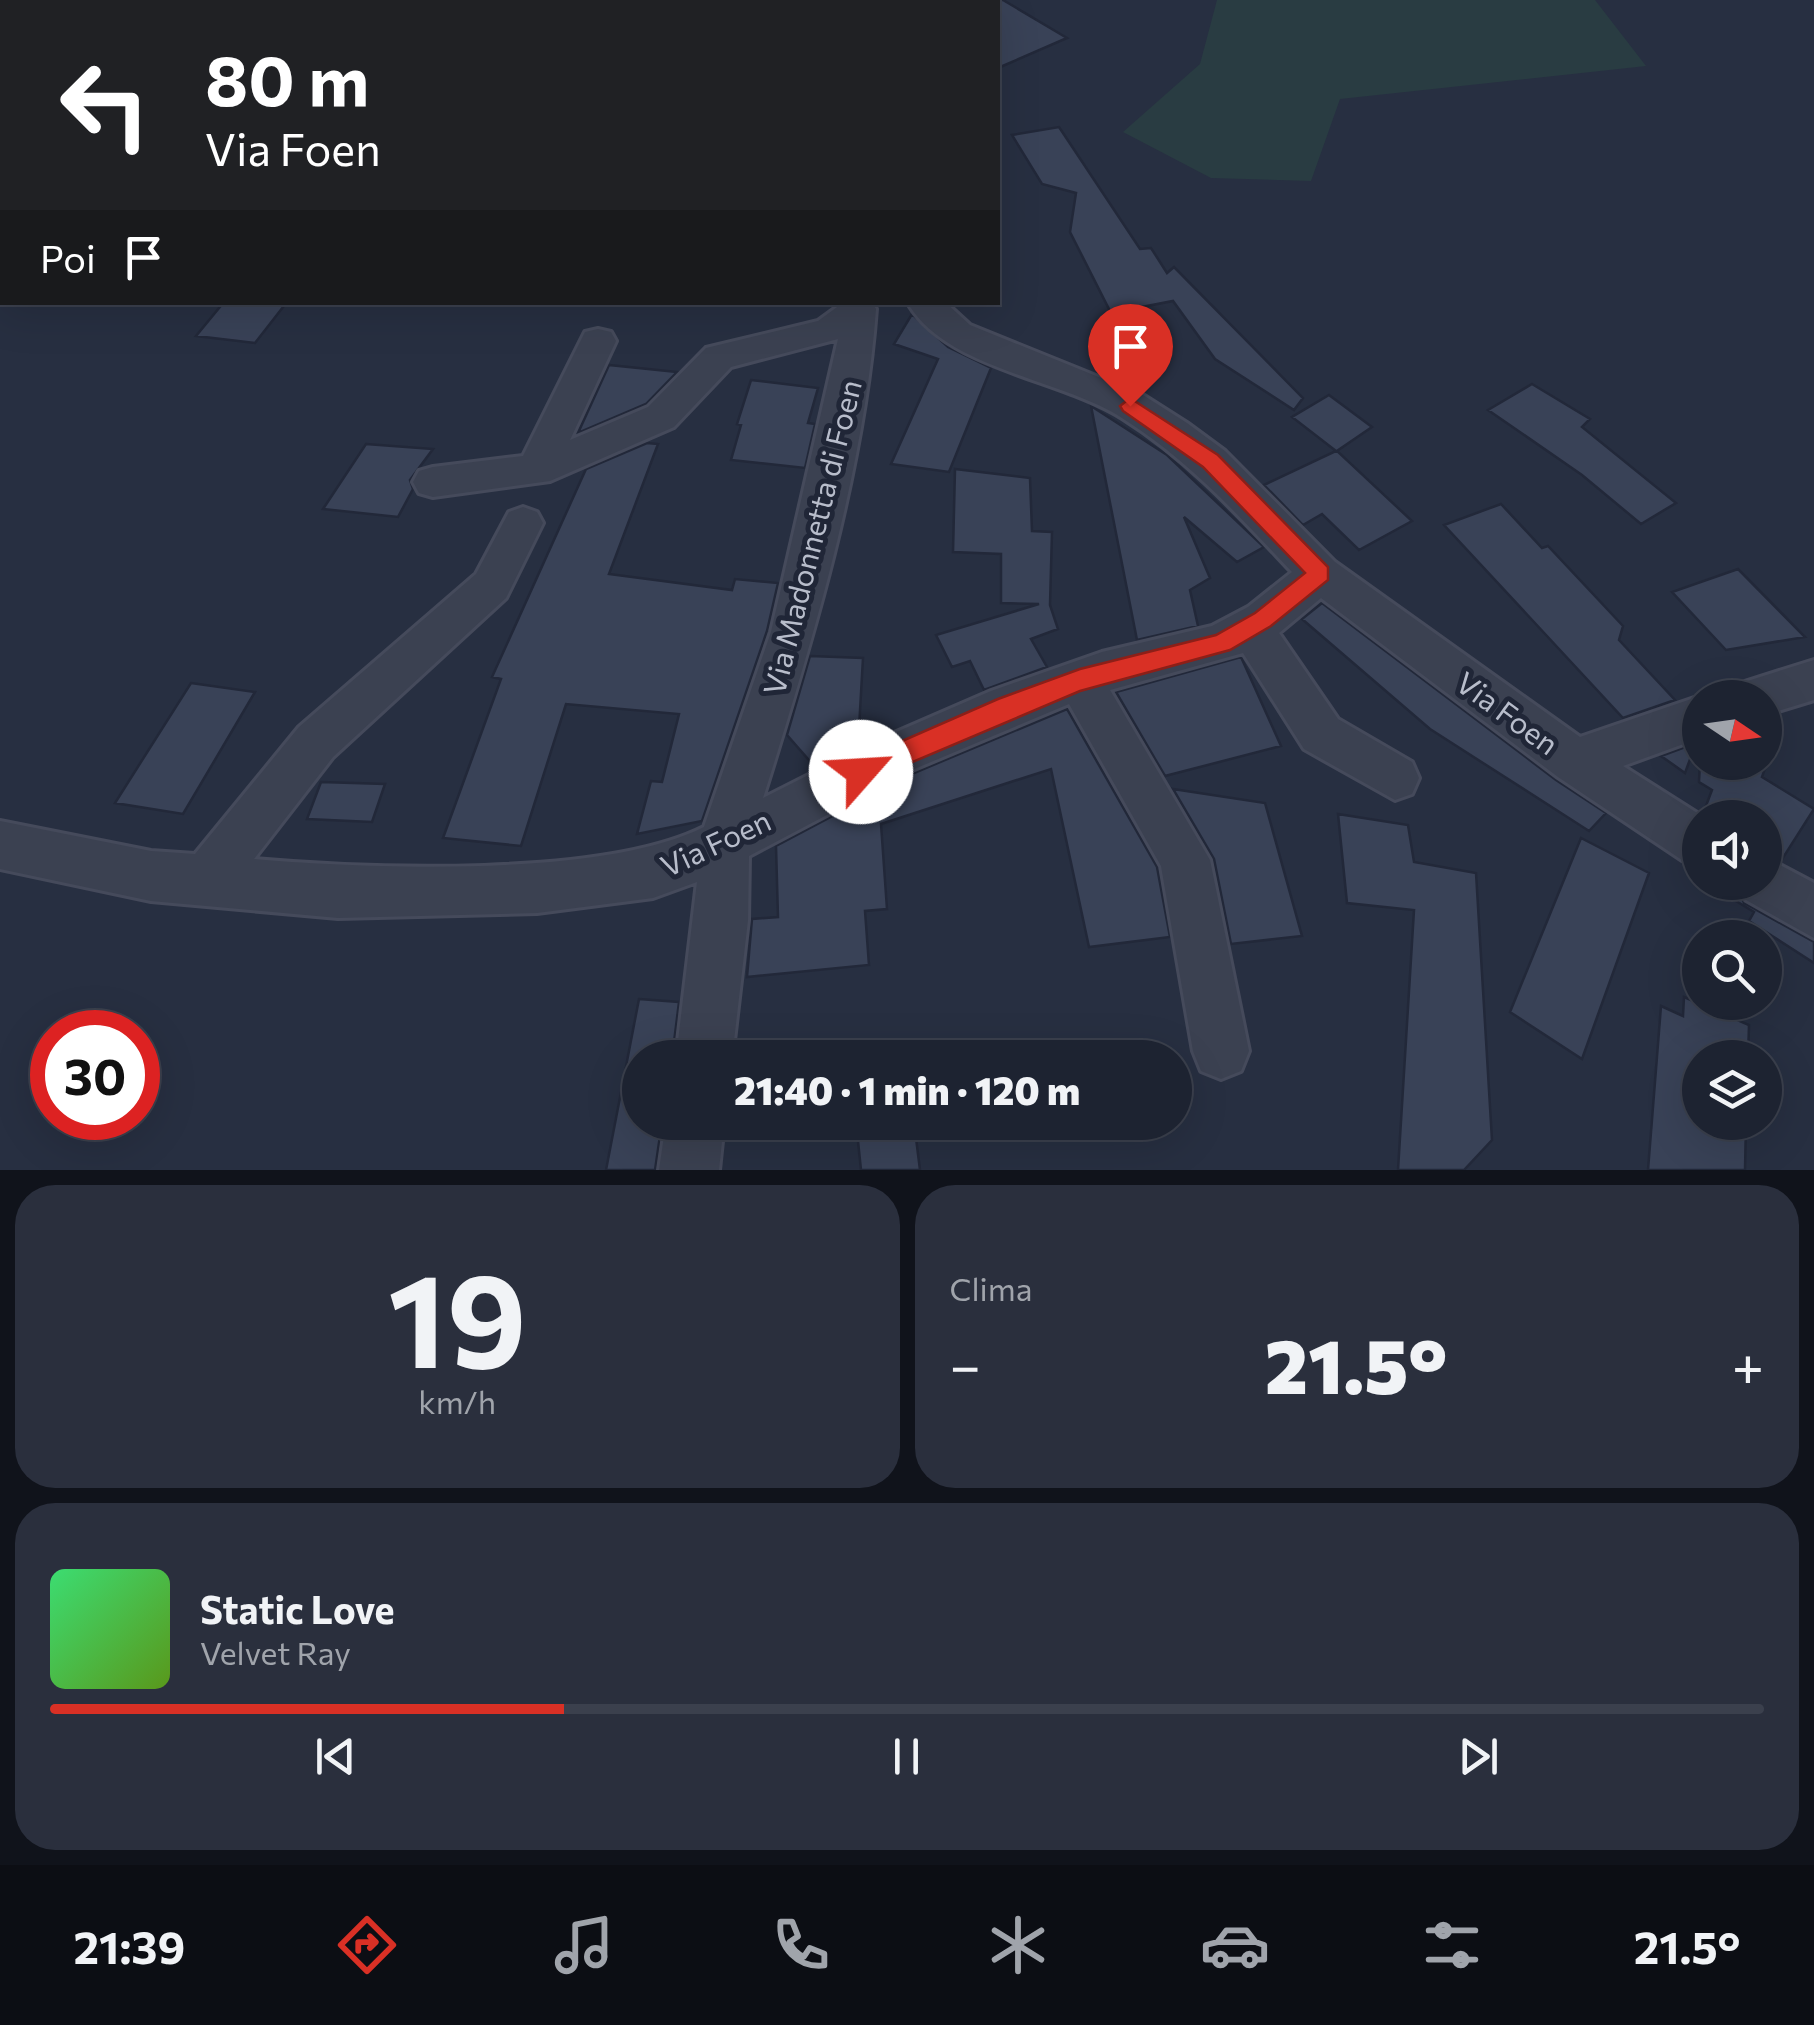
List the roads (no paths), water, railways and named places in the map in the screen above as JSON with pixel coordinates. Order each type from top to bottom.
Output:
[{"type":"street","points":[[433,482],[536,470],[660,417],[719,356],[828,330],[857,306],[892,305]]},
{"type":"street","name":"Via Foen","points":[[927,305],[958,334],[1130,406],[1174,434],[1211,461],[1320,574],[1574,761],[1682,831]]},
{"type":"street","name":"Via Madonnetta di Foen","points":[[706,1040],[722,920],[724,841],[793,632],[854,363],[857,306]]},
{"type":"street","points":[[536,470],[598,340]]},
{"type":"street","points":[[207,880],[316,742],[490,586],[523,523]]},
{"type":"street","name":"Via Foen","points":[[0,845],[151,876],[338,892],[537,887],[654,873],[689,861],[895,754],[1080,680],[1222,643],[1250,627],[1320,574]]},
{"type":"street","points":[[1250,627],[1321,734],[1394,778]]},
{"type":"street","points":[[1080,680],[1185,860],[1221,1051]]},
{"type":"street","points":[[1782,690],[1814,680]]},
{"type":"street","points":[[1574,761],[1682,722]]},
{"type":"street","points":[[1782,893],[1814,912]]},
{"type":"street","points":[[688,1170],[692,1140]]}]
